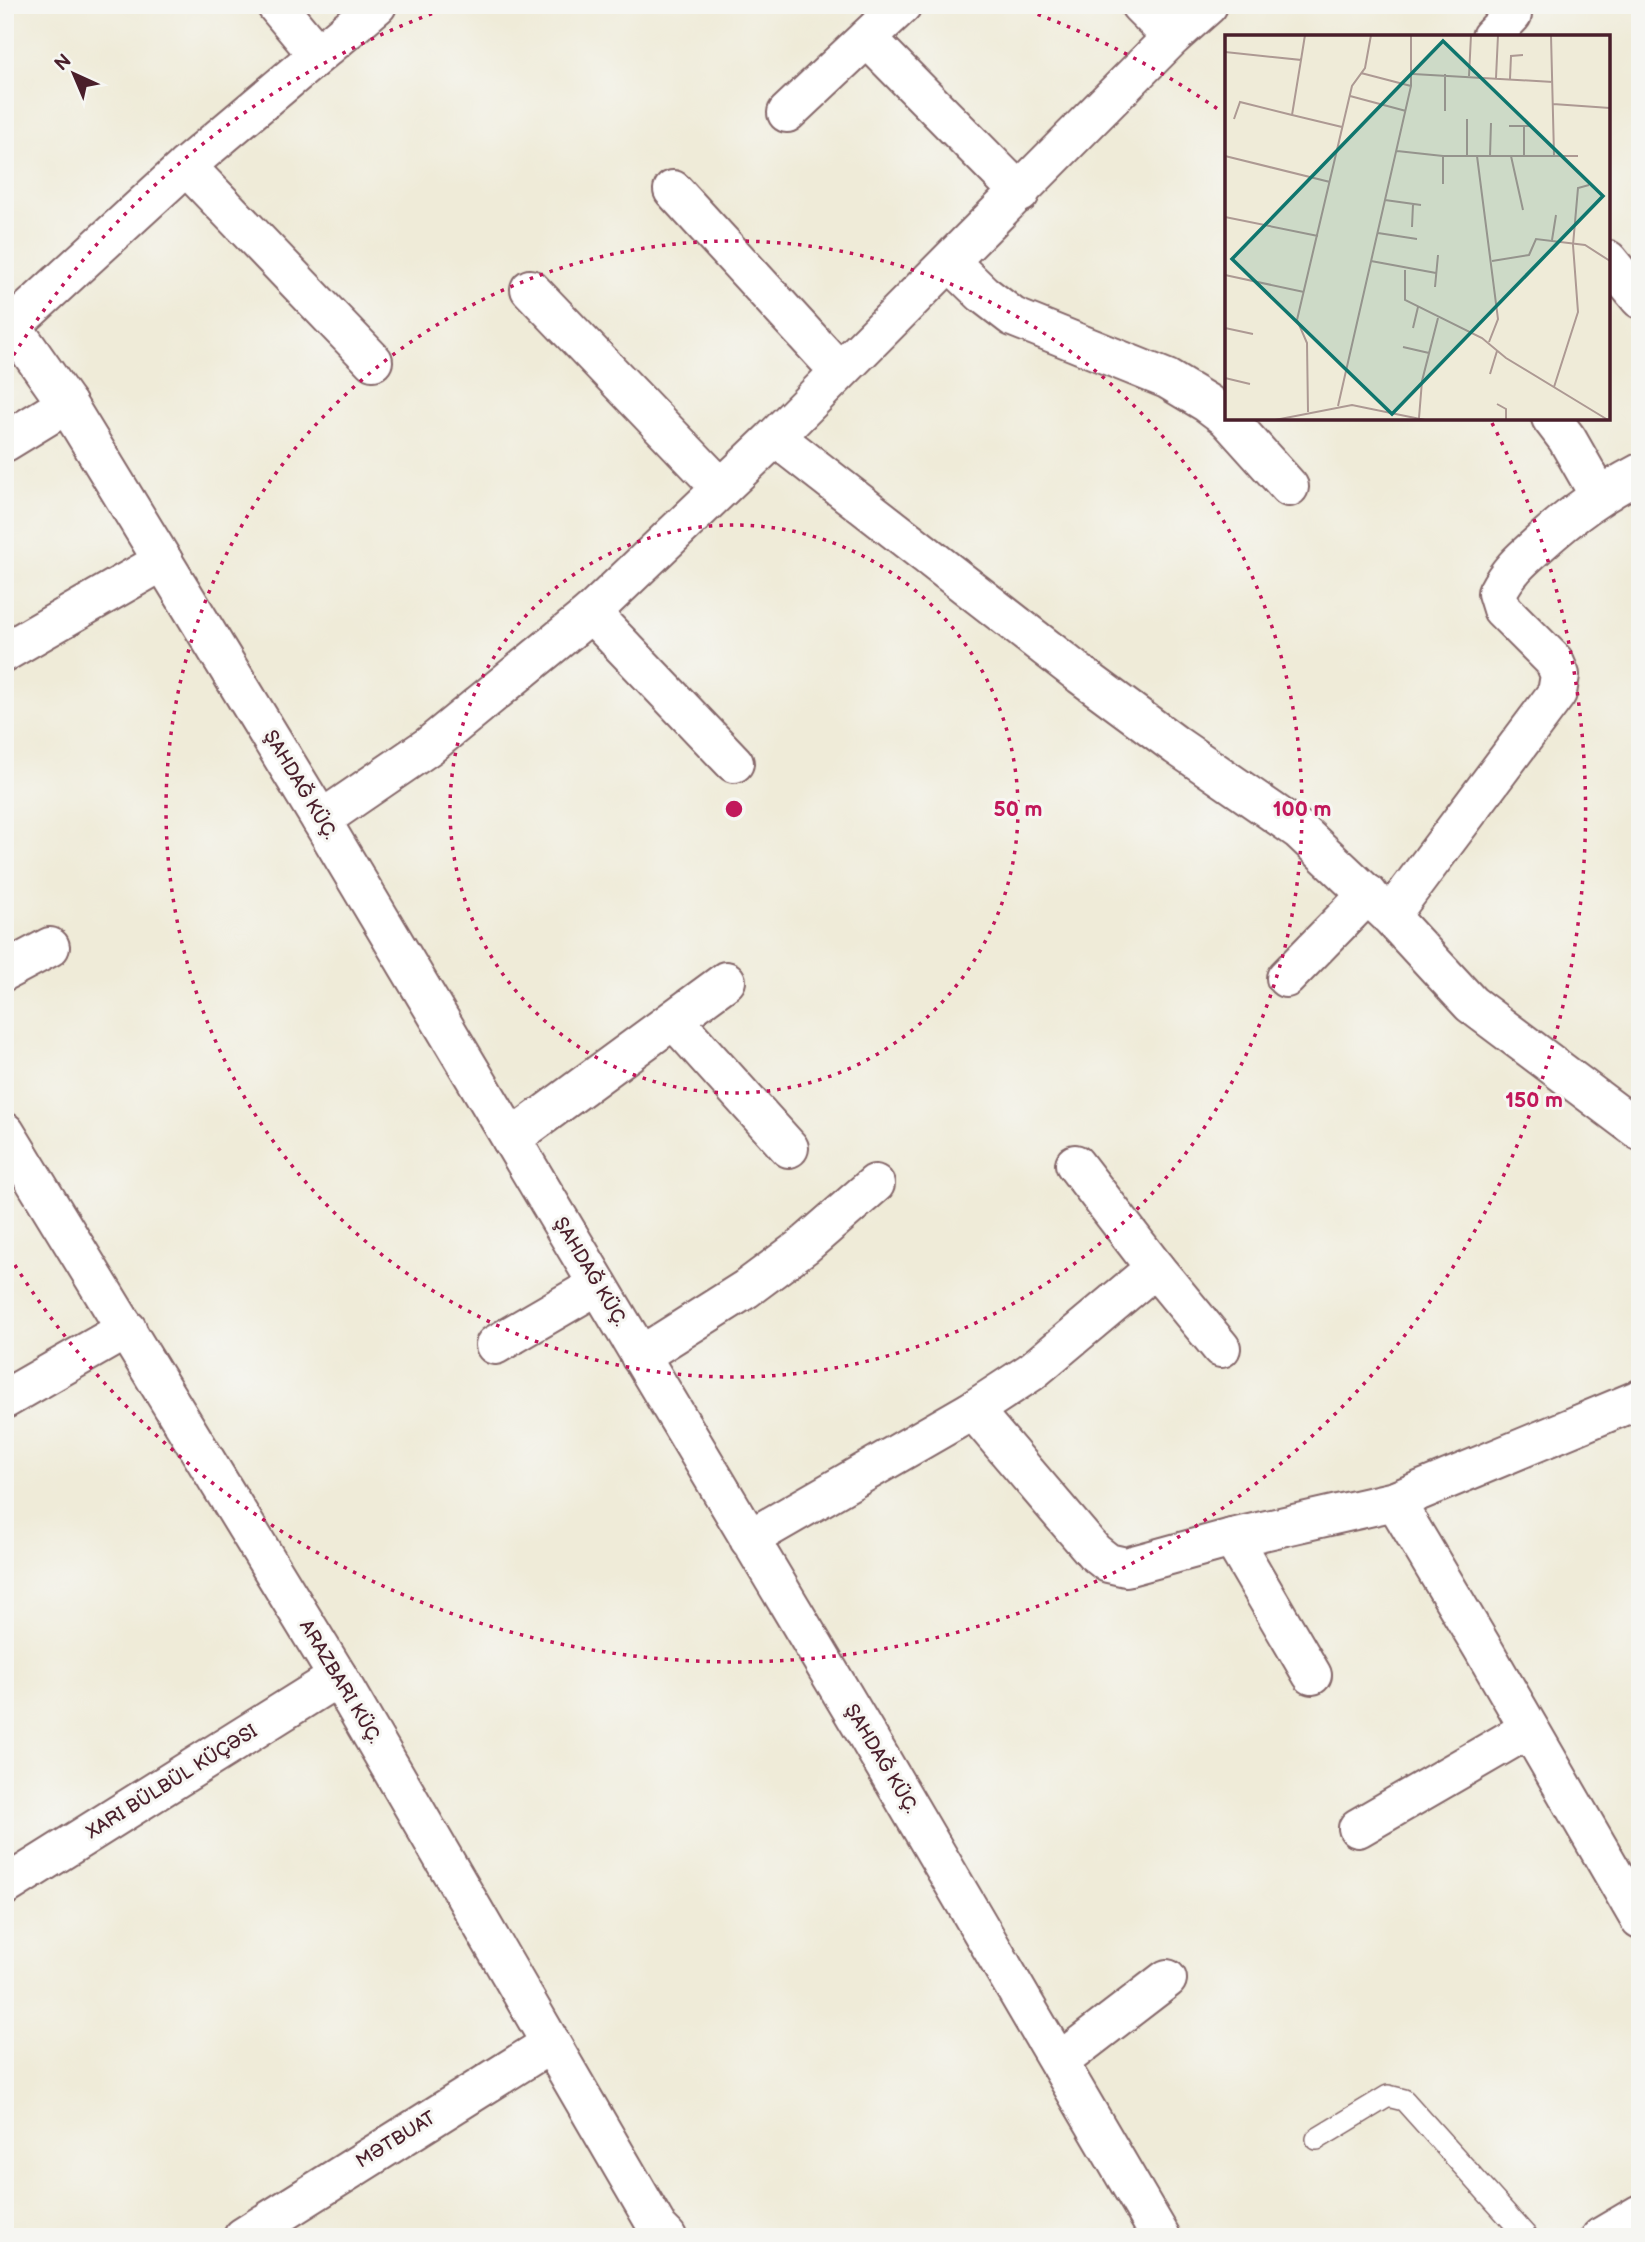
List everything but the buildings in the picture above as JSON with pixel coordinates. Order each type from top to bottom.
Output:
[{"type":"street","points":[[276,5],[317,54]]},
{"type":"street","points":[[9,321],[186,166],[377,5]]},
{"type":"street","points":[[787,113],[902,5]]},
{"type":"street","points":[[1140,5],[1172,37]]},
{"type":"street","points":[[321,820],[429,746],[591,613],[775,437],[1172,37],[1208,5]]},
{"type":"street","points":[[867,38],[1020,193]]},
{"type":"street","points":[[186,166],[373,361]]},
{"type":"street","points":[[673,190],[839,371]]},
{"type":"street","points":[[950,262],[983,294],[1013,317],[1167,379],[1225,416]]},
{"type":"street","points":[[1610,262],[1640,299]]},
{"type":"street","points":[[530,289],[721,488]]},
{"type":"street","name":"ŞAHDAĞ KÜÇ.","points":[[9,321],[67,404],[321,820],[865,1732],[1161,2237]]},
{"type":"street","points":[[5,442],[67,404]]},
{"type":"street","points":[[1229,420],[1289,487]]},
{"type":"street","points":[[1553,420],[1567,439],[1599,495]]},
{"type":"street","points":[[775,437],[1081,675],[1177,746],[1299,830],[1379,905],[1471,1004],[1640,1131]]},
{"type":"street","points":[[1286,978],[1379,905],[1557,693],[1560,676],[1554,661],[1502,609],[1497,593],[1506,575],[1565,520],[1599,495],[1640,473]]},
{"type":"street","points":[[5,652],[163,561]]},
{"type":"street","points":[[591,613],[734,763]]},
{"type":"street","points":[[5,971],[50,947]]},
{"type":"street","points":[[511,1139],[726,981]]},
{"type":"street","points":[[674,1020],[789,1148]]},
{"type":"street","points":[[5,1132],[338,1677],[658,2228],[667,2237]]},
{"type":"street","points":[[1075,1164],[1221,1349]]},
{"type":"street","points":[[640,1356],[746,1289],[805,1244],[875,1184]]},
{"type":"street","points":[[749,1539],[974,1410],[1031,1372],[1155,1268]]},
{"type":"street","points":[[495,1345],[597,1285]]},
{"type":"street","points":[[5,1399],[127,1329]]},
{"type":"street","points":[[974,1410],[1094,1552],[1108,1563],[1126,1567],[1232,1538],[1395,1501],[1640,1399]]},
{"type":"street","points":[[1395,1501],[1640,1920]]},
{"type":"street","points":[[1232,1538],[1312,1675]]},
{"type":"street","points":[[5,1886],[338,1677]]},
{"type":"street","points":[[1358,1828],[1529,1729]]},
{"type":"street","points":[[1059,2062],[1167,1979]]},
{"type":"street","name":"MƏTBUAT","points":[[243,2237],[550,2044]]},
{"type":"lane","points":[[1317,2139],[1388,2096],[1404,2100],[1527,2237]]}]
